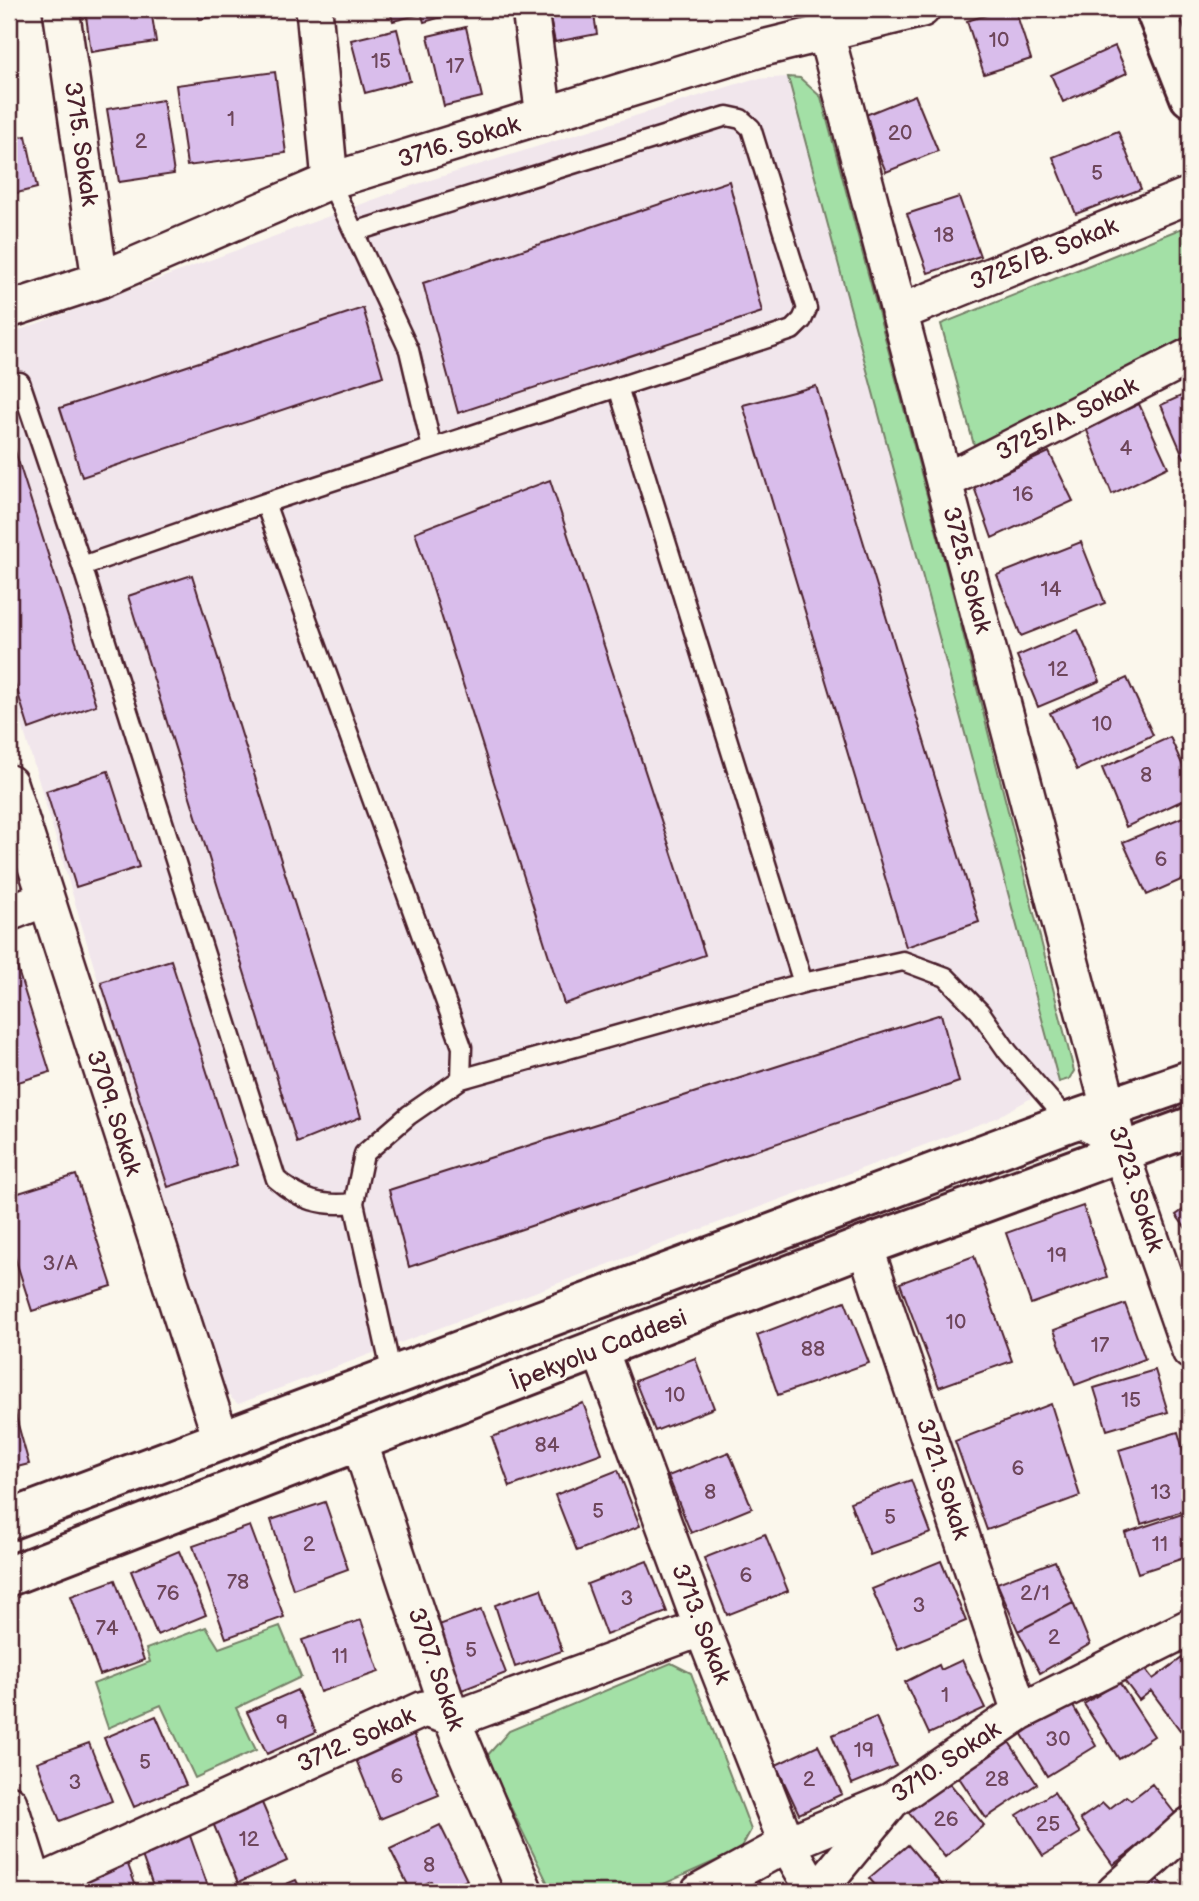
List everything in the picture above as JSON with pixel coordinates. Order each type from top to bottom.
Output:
[{"type":"street","name":"3715. Sokak","points":[[61,9],[100,280]]},
{"type":"street","points":[[314,9],[330,181]]},
{"type":"street","points":[[530,9],[544,117]]},
{"type":"street","name":"3716. Sokak","points":[[9,310],[100,280],[330,181],[763,48],[922,9]]},
{"type":"street","points":[[1155,9],[1190,97]]},
{"type":"street","name":"3725. Sokak","points":[[825,34],[1110,1107]]},
{"type":"street","name":"3725/B. Sokak","points":[[899,313],[1190,195]]},
{"type":"street","name":"3725/A. Sokak","points":[[944,482],[1190,356]]},
{"type":"street","name":"3709. Sokak","points":[[9,783],[44,899],[222,1442]]},
{"type":"street","points":[[9,913],[44,899]]},
{"type":"street","points":[[9,1520],[1069,1122],[1190,1080]]},
{"type":"street","name":"3723. Sokak","points":[[1110,1107],[1121,1153],[1190,1351]]},
{"type":"street","name":"İpekyolu Caddesi","points":[[9,1576],[865,1246],[1190,1127]]},
{"type":"street","name":"3721. Sokak","points":[[865,1246],[1020,1712]]},
{"type":"street","name":"3713. Sokak","points":[[600,1350],[702,1628],[787,1844],[816,1892]]},
{"type":"street","name":"3707. Sokak","points":[[359,1441],[451,1717],[525,1892]]},
{"type":"street","name":"3710. Sokak","points":[[699,1892],[787,1844],[891,1801],[1020,1712],[1190,1627]]},
{"type":"street","name":"3712. Sokak","points":[[31,1890],[424,1709],[451,1717],[471,1713],[702,1628]]},
{"type":"street","points":[[816,1892],[891,1801]]},
{"type":"street","points":[[9,1803],[31,1890]]},
{"type":"street","points":[[1115,1892],[1190,1825]]},
{"type":"lane","points":[[82,566],[792,330],[807,309],[751,128],[741,119],[727,116],[354,232]]},
{"type":"lane","points":[[330,181],[410,350],[432,448]]},
{"type":"lane","points":[[20,382],[82,566],[276,1179],[306,1200],[322,1204],[354,1203]]},
{"type":"lane","points":[[618,387],[803,984]]},
{"type":"lane","points":[[265,503],[462,1047],[461,1079]]},
{"type":"lane","points":[[392,1375],[354,1203],[364,1154],[409,1115],[461,1079],[803,984],[903,961],[946,977],[980,1012],[1007,1052],[1069,1122],[1121,1153]]},
{"type":"shaded area","points":[[788,77],[1059,1082],[996,1118],[238,1404],[219,1387],[9,681],[9,334],[408,187],[753,79]]},
{"type":"green space","points":[[788,77],[800,78],[821,97],[949,578],[1074,1071],[1069,1079],[1059,1082]]},
{"type":"green space","points":[[1190,225],[1190,342],[974,445],[941,324]]},
{"type":"green space","points":[[280,1626],[301,1677],[236,1708],[256,1750],[195,1778],[161,1705],[108,1728],[93,1684],[150,1662],[146,1649],[206,1627],[219,1648]]},
{"type":"green space","points":[[671,1663],[691,1673],[751,1830],[740,1850],[646,1892],[552,1892],[486,1757],[509,1731]]},
{"type":"building","points":[[85,9],[151,9],[156,42],[91,52]]},
{"type":"building","points":[[197,9],[262,9],[199,19]]},
{"type":"building","points":[[389,9],[415,9],[417,15],[393,21]]},
{"type":"building","points":[[420,9],[470,9],[424,22]]},
{"type":"building","points":[[548,9],[593,9],[597,34],[555,42]]},
{"type":"building","points":[[1006,9],[1015,9],[1031,59],[984,74],[967,21]]},
{"type":"building","points":[[466,27],[482,97],[444,106],[428,36]]},
{"type":"building","points":[[397,29],[410,81],[365,93],[351,40]]},
{"type":"building","points":[[1115,46],[1127,73],[1063,102],[1051,75]]},
{"type":"building","points":[[275,72],[286,153],[187,166],[176,85]]},
{"type":"building","points":[[915,95],[938,151],[886,172],[863,116]]},
{"type":"building","points":[[163,100],[174,174],[119,182],[107,109]]},
{"type":"building","points":[[1118,131],[1141,189],[1076,214],[1053,157]]},
{"type":"building","points":[[26,136],[37,188],[9,195],[9,139]]},
{"type":"building","points":[[729,181],[762,312],[458,413],[423,283]]},
{"type":"building","points":[[959,197],[980,256],[928,273],[907,214]]},
{"type":"building","points":[[363,308],[383,376],[82,477],[60,408]]},
{"type":"building","points":[[816,386],[979,922],[906,947],[743,405]]},
{"type":"building","points":[[1190,392],[1190,455],[1184,458],[1161,405]]},
{"type":"building","points":[[1139,404],[1168,467],[1112,494],[1086,428]]},
{"type":"building","points":[[9,432],[96,705],[29,729],[9,664]]},
{"type":"building","points":[[1049,452],[1073,501],[992,538],[974,487]]},
{"type":"building","points":[[550,480],[705,955],[564,1004],[415,532]]},
{"type":"building","points":[[1081,542],[1105,603],[1021,636],[997,575]]},
{"type":"building","points":[[192,575],[361,1117],[297,1143],[128,596]]},
{"type":"building","points":[[1078,630],[1100,681],[1038,707],[1017,656]]},
{"type":"building","points":[[1127,678],[1153,735],[1077,770],[1050,713]]},
{"type":"building","points":[[1170,737],[1190,782],[1190,797],[1126,827],[1102,768]]},
{"type":"building","points":[[108,771],[139,867],[76,887],[46,791]]},
{"type":"building","points":[[1190,814],[1190,876],[1147,895],[1123,842]]},
{"type":"building","points":[[171,960],[237,1165],[168,1187],[101,982]]},
{"type":"building","points":[[15,961],[50,1072],[9,1085],[9,963]]},
{"type":"building","points":[[941,1014],[959,1082],[409,1267],[389,1190]]},
{"type":"building","points":[[76,1175],[112,1286],[32,1311],[9,1239],[9,1196]]},
{"type":"building","points":[[1190,1205],[1190,1234],[1176,1215]]},
{"type":"building","points":[[1083,1206],[1107,1277],[1031,1304],[1006,1233]]},
{"type":"building","points":[[974,1256],[1012,1361],[939,1387],[900,1283]]},
{"type":"building","points":[[845,1301],[869,1363],[778,1395],[757,1335]]},
{"type":"building","points":[[1125,1304],[1145,1359],[1075,1385],[1054,1330]]},
{"type":"building","points":[[695,1358],[714,1408],[655,1431],[635,1381]]},
{"type":"building","points":[[1155,1370],[1168,1412],[1107,1430],[1094,1388]]},
{"type":"building","points":[[9,1392],[29,1464],[9,1469]]},
{"type":"building","points":[[583,1403],[602,1453],[510,1487],[492,1437]]},
{"type":"building","points":[[1051,1404],[1080,1496],[987,1530],[955,1441]]},
{"type":"building","points":[[1178,1432],[1190,1474],[1190,1509],[1141,1524],[1119,1450]]},
{"type":"building","points":[[729,1452],[752,1508],[691,1533],[668,1476]]},
{"type":"building","points":[[618,1470],[640,1526],[577,1551],[555,1495]]},
{"type":"building","points":[[911,1480],[931,1533],[870,1555],[850,1502]]},
{"type":"building","points":[[325,1502],[348,1569],[293,1589],[271,1520]]},
{"type":"building","points":[[1188,1512],[1190,1556],[1138,1573],[1125,1533]]},
{"type":"building","points":[[250,1526],[284,1617],[226,1638],[193,1546]]},
{"type":"building","points":[[765,1534],[788,1591],[727,1615],[704,1558]]},
{"type":"building","points":[[179,1551],[206,1615],[157,1635],[131,1571]]},
{"type":"building","points":[[647,1561],[667,1612],[606,1635],[587,1584]]},
{"type":"building","points":[[941,1561],[966,1621],[898,1649],[872,1589]]},
{"type":"building","points":[[1055,1561],[1073,1603],[1018,1631],[997,1583]]},
{"type":"building","points":[[115,1580],[144,1660],[100,1675],[71,1596]]},
{"type":"building","points":[[541,1589],[562,1651],[515,1667],[495,1605]]},
{"type":"building","points":[[1073,1603],[1090,1644],[1040,1673],[1018,1631]]},
{"type":"building","points":[[481,1610],[506,1673],[462,1690],[436,1626]]},
{"type":"building","points":[[361,1620],[379,1672],[320,1692],[302,1640]]},
{"type":"building","points":[[1182,1658],[1190,1669],[1190,1722],[1180,1730],[1151,1691],[1139,1700],[1123,1679],[1142,1665],[1153,1679]]},
{"type":"building","points":[[962,1660],[985,1708],[929,1734],[905,1682],[939,1665],[941,1670]]},
{"type":"building","points":[[1119,1682],[1154,1736],[1119,1759],[1084,1704]]},
{"type":"building","points":[[297,1690],[316,1732],[267,1754],[247,1712]]},
{"type":"building","points":[[1070,1701],[1096,1746],[1047,1776],[1020,1731]]},
{"type":"building","points":[[156,1716],[186,1785],[134,1807],[104,1738]]},
{"type":"building","points":[[876,1717],[896,1766],[852,1784],[832,1735]]},
{"type":"building","points":[[413,1733],[439,1795],[380,1819],[355,1757]]},
{"type":"building","points":[[1007,1739],[1037,1784],[986,1818],[956,1773]]},
{"type":"building","points":[[1190,1739],[1190,1762],[1180,1747]]},
{"type":"building","points":[[89,1743],[112,1801],[60,1821],[37,1762]]},
{"type":"building","points":[[818,1745],[842,1794],[799,1814],[776,1765]]},
{"type":"building","points":[[947,1780],[984,1825],[945,1857],[908,1812]]},
{"type":"building","points":[[1152,1784],[1177,1816],[1113,1865],[1080,1819],[1103,1803],[1109,1809],[1126,1796],[1131,1800]]},
{"type":"building","points":[[1054,1792],[1080,1833],[1043,1856],[1017,1815]]},
{"type":"building","points":[[259,1796],[287,1861],[238,1883],[210,1816]]},
{"type":"building","points":[[440,1825],[467,1880],[442,1892],[437,1892],[431,1881],[411,1891],[390,1849]]},
{"type":"building","points":[[189,1833],[210,1892],[155,1892],[140,1850]]},
{"type":"building","points":[[908,1845],[948,1892],[881,1892],[869,1878]]},
{"type":"building","points":[[127,1862],[138,1892],[72,1892],[69,1883]]},
{"type":"building","points":[[755,1879],[769,1892],[734,1892]]},
{"type":"building","points":[[1157,1879],[1170,1892],[1144,1892]]},
{"type":"building","points":[[296,1880],[302,1892],[267,1892]]},
{"type":"building","points":[[995,1883],[1003,1892],[985,1892]]}]
